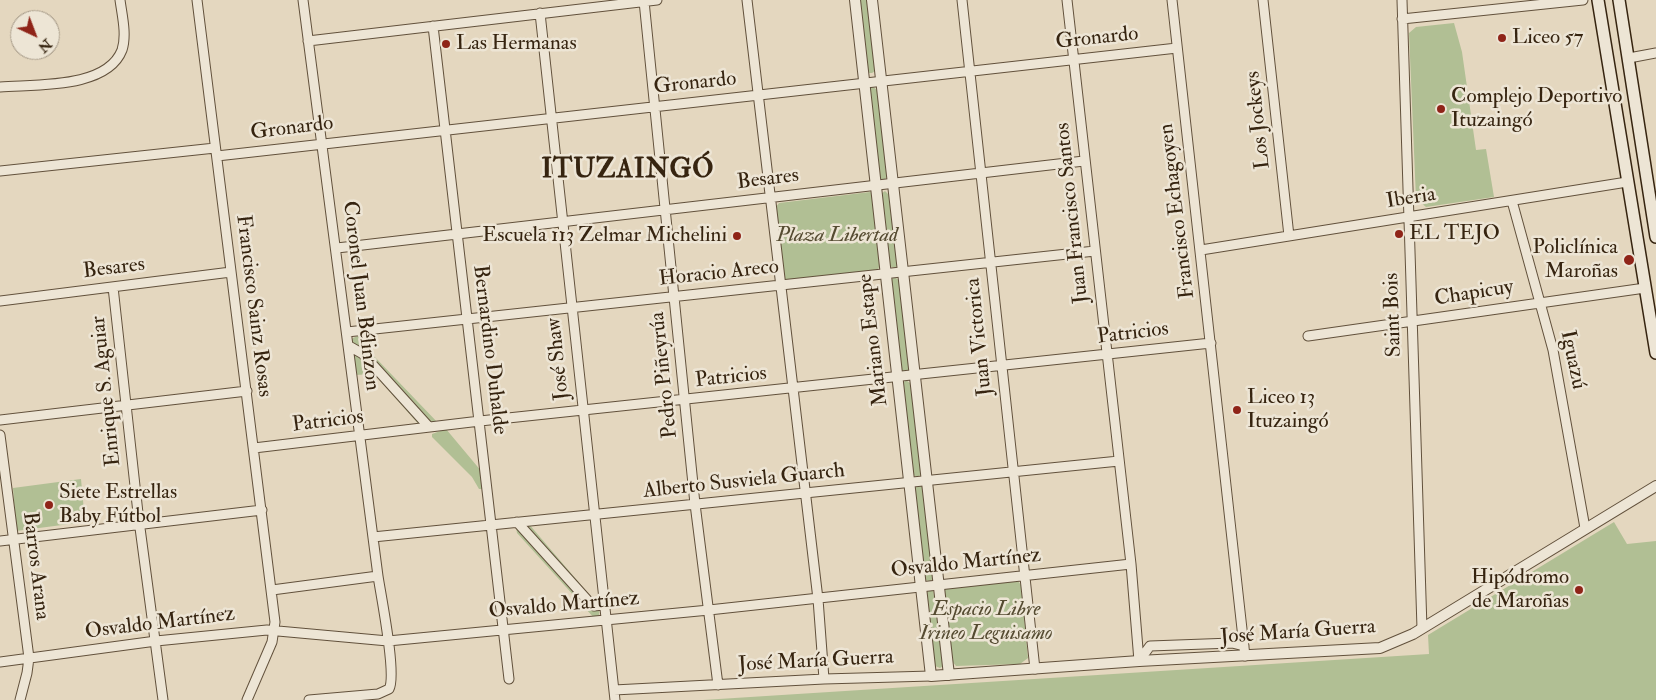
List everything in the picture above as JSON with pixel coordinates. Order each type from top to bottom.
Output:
[{"type":"main road","points":[[1598,0],[1656,353]]},
{"type":"main road","points":[[1619,0],[1651,171],[1656,237]]},
{"type":"street","points":[[0,87],[83,80],[108,69],[122,50],[124,42],[120,0]]},
{"type":"street","name":"Francisco Sainz Rosas","points":[[197,0],[276,631],[247,700]]},
{"type":"street","name":"Coronel Juan Bélinzon","points":[[303,0],[388,641],[391,685],[386,692],[378,694],[310,700]]},
{"type":"street","points":[[308,41],[657,0]]},
{"type":"street","points":[[747,0],[818,599],[824,679]]},
{"type":"street","name":"Mariano Estape","points":[[854,0],[931,676]]},
{"type":"street","name":"Mariano Estape","points":[[872,0],[949,675]]},
{"type":"street","name":"Juan Victorica","points":[[962,0],[1035,669]]},
{"type":"street","name":"Juan Francisco Santos","points":[[1067,0],[1131,564],[1139,661]]},
{"type":"street","name":"Francisco Echagoyen","points":[[1172,0],[1244,651]]},
{"type":"street","name":"Los Jockeys","points":[[1263,0],[1289,236]]},
{"type":"street","name":"Saint Bois","points":[[1402,0],[1422,628]]},
{"type":"street","points":[[1402,19],[1583,0]]},
{"type":"street","name":"Pedro Piñeyrúa","points":[[644,2],[695,504],[718,685]]},
{"type":"street","name":"José Shaw","points":[[540,13],[614,695]]},
{"type":"street","name":"Bernardino Duhalde","points":[[433,26],[509,679]]},
{"type":"street","name":"Gronardo","points":[[0,171],[323,143],[1177,48]]},
{"type":"street","points":[[1629,58],[1656,53]]},
{"type":"street","name":"Besares","points":[[336,248],[1084,161]]},
{"type":"street","name":"Iberia","points":[[1201,250],[1627,182]]},
{"type":"street","name":"Iguazú","points":[[1512,201],[1553,350],[1585,528]]},
{"type":"street","name":"Horacio Areco","points":[[346,332],[1095,251]]},
{"type":"street","name":"Besares","points":[[0,301],[231,272]]},
{"type":"street","name":"Enrique S. Aguiar","points":[[113,287],[140,524],[163,700]]},
{"type":"street","name":"Chapicuy","points":[[1308,336],[1541,301],[1645,288]]},
{"type":"street","name":"Patricios","points":[[254,448],[480,421],[1211,343]]},
{"type":"street","points":[[348,346],[363,354],[429,427]]},
{"type":"street","points":[[0,420],[247,391]]},
{"type":"street","name":"Barros Arana","points":[[0,435],[29,658],[20,700]]},
{"type":"street","name":"Alberto Susviela Guarch","points":[[373,537],[1119,461]]},
{"type":"street","name":"José María Guerra","points":[[614,695],[718,685],[824,679],[931,676],[1035,669],[1244,651],[1380,648],[1422,628],[1656,486]]},
{"type":"street","points":[[0,541],[262,510]]},
{"type":"street","points":[[517,522],[590,603],[594,606],[603,605]]},
{"type":"street","name":"Osvaldo Martínez","points":[[0,662],[156,641],[267,630],[388,641],[818,599],[938,584],[1131,564]]},
{"type":"street","points":[[272,590],[378,576]]},
{"type":"green space","points":[[859,0],[867,0],[875,71],[872,73],[868,73]]},
{"type":"green space","name":"Complejo Deportivo Ituzaingó","points":[[1454,23],[1462,52],[1476,150],[1486,149],[1494,197],[1426,207],[1416,199],[1409,33],[1416,27]]},
{"type":"green space","points":[[872,86],[877,90],[887,177],[884,180],[879,178],[869,90]]},
{"type":"green space","points":[[885,191],[889,195],[898,265],[895,268],[889,266],[881,194]]},
{"type":"green space","name":"Plaza Libertad","points":[[872,193],[880,265],[877,271],[787,281],[785,279],[776,207],[779,203]]},
{"type":"green space","points":[[894,277],[899,280],[909,371],[901,372],[891,280]]},
{"type":"green space","points":[[362,334],[371,353],[439,424],[421,427],[374,374],[355,375],[351,341]]},
{"type":"green space","points":[[906,380],[911,384],[921,474],[918,477],[913,475],[903,383]]},
{"type":"green space","points":[[446,429],[482,472],[483,489],[479,489],[472,477],[432,437],[432,434]]},
{"type":"green space","name":"Siete Estrellas Baby Fútbol","points":[[81,479],[85,522],[16,531],[13,488]]},
{"type":"green space","points":[[919,485],[923,487],[933,579],[930,581],[925,580],[915,488]]},
{"type":"green space","name":"Hipódromo de Maroñas","points":[[1614,522],[1627,544],[1656,541],[1656,700],[703,700],[1429,654],[1428,635]]},
{"type":"green space","points":[[528,523],[594,600],[600,599],[599,618],[595,619],[517,533],[516,527]]},
{"type":"green space","name":"Espacio Libre Irineo Leguisamo","points":[[1018,581],[1021,585],[1028,658],[1020,664],[956,666],[952,661],[944,587]]},
{"type":"green space","points":[[933,589],[943,666],[940,668],[935,666],[927,592]]},
{"type":"place","name":"Liceo 57","points":[[1502,38]]},
{"type":"place","name":"Las Hermanas","points":[[446,44]]},
{"type":"place","name":"Complejo Deportivo Ituzaingó","points":[[1441,109]]},
{"type":"place","name":"EL TEJO","points":[[1399,234]]},
{"type":"place","name":"Escuela 113 Zelmar Michelini","points":[[737,236]]},
{"type":"place","name":"Policlínica Maroñas","points":[[1629,260]]},
{"type":"place","name":"Liceo 13 Ituzaingó","points":[[1237,410]]},
{"type":"place","name":"Siete Estrellas Baby Fútbol","points":[[49,505]]},
{"type":"place","name":"Hipódromo de Maroñas","points":[[1579,590]]},
{"type":"district","name":"ITUZAINGÓ","points":[[628,171]]}]
